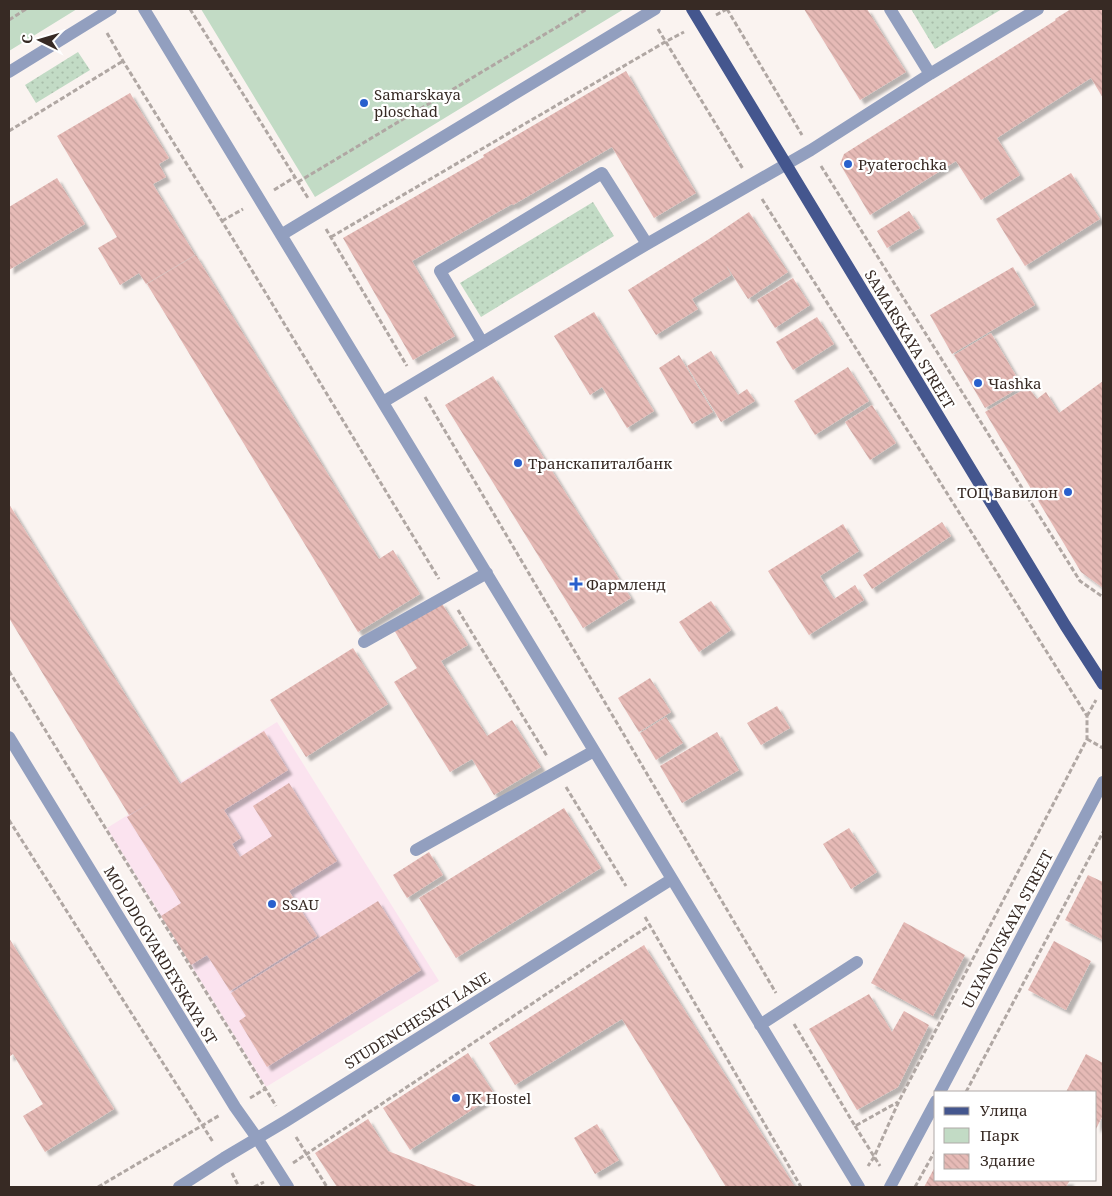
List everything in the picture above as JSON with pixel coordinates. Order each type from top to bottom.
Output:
[{"type":"main road","name":"SAMARSKAYA STREET","points":[[692,9],[1054,608],[1103,684]]},
{"type":"street","points":[[9,72],[111,9]]},
{"type":"street","points":[[144,9],[858,1185]]},
{"type":"street","points":[[890,9],[930,74]]},
{"type":"street","points":[[383,402],[647,244],[812,150],[930,74],[1038,9]]},
{"type":"street","points":[[282,234],[652,11]]},
{"type":"street","points":[[482,342],[440,271],[602,173],[647,244]]},
{"type":"street","points":[[364,642],[486,573]]},
{"type":"street","name":"MOLODOGVARDEYSKAYA ST","points":[[9,738],[12,751],[235,1107],[288,1187]]},
{"type":"street","points":[[416,850],[594,751]]},
{"type":"street","name":"ULYANOVSKAYA STREET","points":[[941,1091],[1103,782]]},
{"type":"street","name":"STUDENCHESKIY LANE","points":[[178,1187],[672,879]]},
{"type":"street","points":[[760,1025],[857,962]]},
{"type":"street","points":[[891,1186],[934,1105]]},
{"type":"path","points":[[9,20],[26,9]]},
{"type":"path","points":[[190,9],[317,213],[891,1186]]},
{"type":"path","points":[[298,182],[587,9]]},
{"type":"path","points":[[330,237],[665,42],[727,9],[812,150],[1080,581],[1103,597]]},
{"type":"path","points":[[652,11],[665,42],[752,184],[1087,716],[1087,739],[899,1101],[874,1157],[858,1185]]},
{"type":"path","points":[[9,131],[123,61]]},
{"type":"path","points":[[9,671],[327,1187]]},
{"type":"path","points":[[1087,739],[1103,748]]},
{"type":"path","points":[[9,820],[202,1126]]},
{"type":"path","points":[[967,1091],[1103,832]]},
{"type":"path","points":[[254,1187],[280,1173],[650,925]]},
{"type":"path","points":[[98,1187],[265,1089]]},
{"type":"path","points":[[854,1126],[899,1101]]},
{"type":"path","points":[[915,1187],[934,1153]]},
{"type":"shaded area","name":"SSAU","points":[[277,722],[439,981],[266,1087],[107,828]]},
{"type":"green space","points":[[9,9],[77,9],[9,51]]},
{"type":"green space","name":"Samarskaya ploschad","points":[[201,9],[624,9],[315,197]]},
{"type":"green space","points":[[911,9],[1002,9],[935,49]]},
{"type":"green space","points":[[78,52],[90,70],[36,103],[25,85]]},
{"type":"green space","points":[[593,202],[614,236],[481,317],[460,283]]},
{"type":"building","points":[[804,9],[867,9],[906,72],[860,100]]},
{"type":"building","points":[[1071,9],[1103,9],[1103,98],[1091,78],[997,138],[1020,175],[981,200],[956,161],[870,215],[840,164],[844,154]]},
{"type":"building","points":[[626,71],[696,193],[654,218],[612,147],[412,261],[455,336],[413,360],[343,238],[484,157],[483,155]]},
{"type":"building","points":[[130,93],[169,158],[159,164],[166,177],[153,184],[195,255],[146,284],[139,273],[120,285],[98,248],[117,237],[57,136]]},
{"type":"building","points":[[1071,173],[1100,219],[1025,266],[996,219]]},
{"type":"building","points":[[57,178],[85,224],[9,270],[9,207]]},
{"type":"building","points":[[909,211],[920,228],[887,248],[877,231]]},
{"type":"building","points":[[749,212],[788,272],[748,299],[726,265],[731,275],[692,299],[698,309],[656,335],[628,290]]},
{"type":"building","points":[[196,255],[379,559],[393,550],[420,594],[358,632],[147,284]]},
{"type":"building","points":[[1013,267],[1035,305],[952,354],[930,315]]},
{"type":"building","points":[[793,278],[810,305],[775,328],[757,300]]},
{"type":"building","points":[[594,312],[654,411],[627,428],[602,387],[590,395],[554,336]]},
{"type":"building","points":[[817,317],[834,344],[793,370],[776,342]]},
{"type":"building","points":[[991,333],[1022,386],[985,408],[954,355]]},
{"type":"building","points":[[711,351],[738,395],[747,389],[755,401],[721,422],[687,366]]},
{"type":"building","points":[[679,355],[713,412],[692,424],[659,368]]},
{"type":"building","points":[[848,367],[869,401],[815,435],[794,401]]},
{"type":"building","points":[[493,376],[631,598],[583,628],[445,405]]},
{"type":"building","name":"ТОЦ Вавилон","points":[[1103,381],[1103,588],[1081,572],[985,412],[1028,387],[1037,399],[1046,392],[1059,413]]},
{"type":"building","points":[[872,405],[896,443],[870,460],[845,422]]},
{"type":"building","points":[[9,504],[180,784],[264,731],[288,770],[224,810],[241,838],[232,844],[240,857],[272,836],[253,806],[289,783],[337,861],[289,891],[317,936],[230,991],[207,955],[191,965],[161,916],[181,903],[127,817],[155,800],[129,815],[9,618]]},
{"type":"building","points":[[942,522],[951,536],[872,589],[863,575]]},
{"type":"building","points":[[843,524],[859,551],[820,576],[834,599],[855,585],[864,600],[809,635],[768,571]]},
{"type":"building","points":[[711,601],[731,630],[699,652],[679,622]]},
{"type":"building","points":[[441,602],[468,645],[441,661],[487,736],[512,720],[541,767],[494,795],[472,759],[450,772],[394,682],[417,668],[394,630]]},
{"type":"building","points":[[353,648],[388,704],[306,757],[270,700]]},
{"type":"building","points":[[650,678],[671,712],[639,732],[618,698]]},
{"type":"building","points":[[777,706],[790,728],[761,745],[747,723]]},
{"type":"building","points":[[666,717],[683,743],[656,760],[640,733]]},
{"type":"building","points":[[717,732],[739,770],[682,803],[660,766]]},
{"type":"building","points":[[564,808],[601,868],[456,958],[419,898]]},
{"type":"building","points":[[849,828],[877,872],[851,889],[823,844]]},
{"type":"building","points":[[429,852],[443,875],[407,898],[393,875]]},
{"type":"building","points":[[1088,875],[1103,882],[1103,940],[1065,920]]},
{"type":"building","points":[[378,901],[421,970],[267,1067],[239,1021],[246,1016],[231,993]]},
{"type":"building","points":[[904,922],[965,955],[933,1016],[871,983]]},
{"type":"building","points":[[9,938],[114,1109],[45,1152],[23,1116],[43,1104],[13,1054],[9,1057]]},
{"type":"building","points":[[1054,941],[1091,961],[1066,1010],[1028,990]]},
{"type":"building","points":[[644,945],[795,1187],[726,1187],[622,1019],[515,1085],[489,1043]]},
{"type":"building","points":[[869,994],[892,1032],[904,1011],[929,1025],[898,1087],[857,1110],[809,1029]]},
{"type":"building","points":[[468,1053],[495,1095],[410,1150],[383,1108]]},
{"type":"building","points":[[1086,1054],[1103,1063],[1103,1115],[1097,1127],[1097,1091],[1067,1091]]},
{"type":"building","points":[[368,1119],[388,1151],[479,1187],[337,1187],[315,1153]]},
{"type":"building","points":[[597,1124],[619,1160],[595,1174],[574,1138]]},
{"type":"building","points":[[934,1169],[934,1181],[1069,1181],[1066,1187],[924,1187]]},
{"type":"place","name":"Samarskaya ploschad","points":[[364,103]]},
{"type":"place","name":"Pyaterochka","points":[[848,164]]},
{"type":"place","name":"Чаshka","points":[[978,383]]},
{"type":"place","name":"Транскапиталбанк","points":[[518,463]]},
{"type":"place","name":"ТОЦ Вавилон","points":[[1068,492]]},
{"type":"place","name":"Фармленд","points":[[576,584]]},
{"type":"place","name":"SSAU","points":[[272,904]]},
{"type":"place","name":"JK Hostel","points":[[456,1098]]}]
